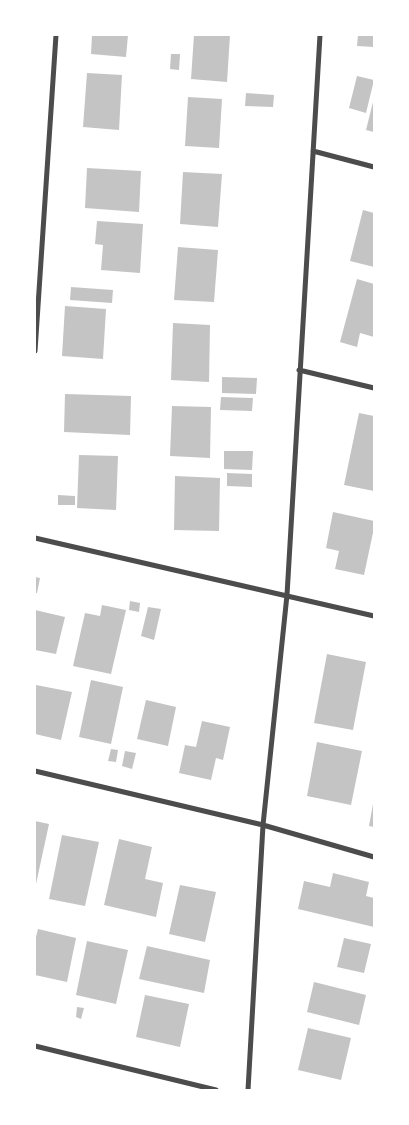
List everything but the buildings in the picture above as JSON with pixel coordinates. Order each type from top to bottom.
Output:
[{"type":"street","points":[[35,351],[56,35]]},
{"type":"street","points":[[248,1090],[262,825],[287,595],[320,35]]},
{"type":"street","points":[[313,151],[374,167]]},
{"type":"street","points":[[299,370],[374,388]]},
{"type":"street","points":[[35,538],[374,616]]},
{"type":"street","points":[[35,771],[262,825],[374,857]]},
{"type":"street","points":[[35,1046],[216,1090]]}]
